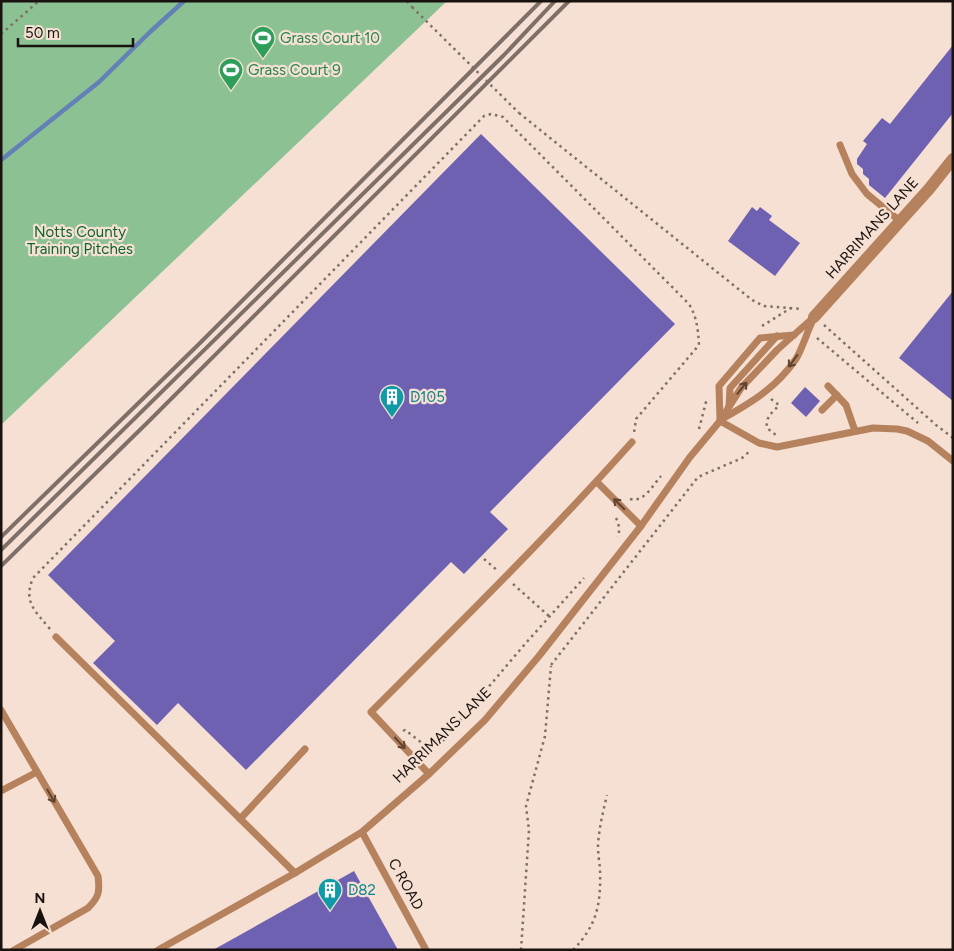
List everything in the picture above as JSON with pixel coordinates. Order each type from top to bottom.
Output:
[{"type":"street","name":"HARRIMANS LANE","points":[[814,316],[953,159]]},
{"type":"lane","points":[[840,145],[852,174],[867,194],[900,221]]},
{"type":"lane","name":"HARRIMANS LANE","points":[[158,950],[295,873],[362,832],[429,774],[485,720],[540,656],[642,526],[690,457],[720,421],[741,388],[777,350],[814,316]]},
{"type":"lane","name":"HARRIMANS LANE","points":[[720,421],[764,394],[775,383],[796,358],[814,316]]},
{"type":"lane","points":[[794,334],[760,338],[719,386],[720,421],[759,443],[777,447],[873,428],[907,431],[928,442],[953,461]]},
{"type":"lane","points":[[729,407],[730,388],[777,336]]},
{"type":"lane","points":[[828,386],[846,405],[855,431]]},
{"type":"lane","points":[[822,410],[837,395]]},
{"type":"lane","points":[[429,774],[371,712],[597,482],[632,442]]},
{"type":"lane","points":[[597,482],[642,526]]},
{"type":"lane","points":[[56,637],[295,873]]},
{"type":"lane","points":[[1,710],[98,876],[99,889],[96,900],[88,908],[14,950]]},
{"type":"lane","points":[[1,728],[9,723]]},
{"type":"lane","points":[[240,819],[305,749]]},
{"type":"lane","points":[[1,791],[37,772]]},
{"type":"lane","name":"C ROAD","points":[[362,832],[426,950]]},
{"type":"path","points":[[1,34],[39,1]]},
{"type":"path","points":[[407,1],[519,113],[752,300],[764,306],[791,308],[814,316],[953,438]]},
{"type":"path","points":[[56,637],[33,608],[28,598],[29,587],[33,578],[484,116],[491,114],[503,117],[694,311],[697,321],[699,345],[636,419],[632,442]]},
{"type":"path","points":[[755,331],[791,308]]},
{"type":"path","points":[[815,337],[911,418],[903,418]]},
{"type":"path","points":[[698,430],[707,396]]},
{"type":"path","points":[[770,399],[779,405],[767,418],[767,428],[776,435],[782,436]]},
{"type":"path","points":[[521,950],[529,830],[526,806],[545,736],[551,665],[698,478],[742,458],[759,443]]},
{"type":"path","points":[[616,542],[619,523],[614,516],[628,498],[633,500],[645,496],[663,474]]},
{"type":"path","points":[[484,558],[550,617]]},
{"type":"path","points":[[396,739],[405,730],[422,743],[441,743],[518,652],[586,576]]},
{"type":"path","points":[[540,656],[551,665]]},
{"type":"path","points":[[573,950],[584,938],[594,921],[598,905],[600,869],[598,846],[607,796]]},
{"type":"green space","name":"Notts County Training Pitches","points":[[1,1],[447,1],[1,425]]},
{"type":"building","points":[[953,45],[953,113],[885,198],[869,185],[869,179],[863,174],[863,169],[857,164],[857,159],[867,144],[863,141],[882,118],[890,124]]},
{"type":"building","name":"D105","points":[[481,134],[675,324],[490,512],[508,529],[464,574],[451,562],[246,770],[178,703],[157,725],[93,663],[115,641],[48,575]]},
{"type":"building","points":[[752,207],[757,211],[760,207],[772,216],[769,220],[800,243],[775,276],[728,241]]},
{"type":"building","points":[[953,291],[953,401],[899,358]]},
{"type":"building","points":[[805,387],[820,401],[806,417],[791,403]]},
{"type":"building","name":"D82","points":[[354,871],[398,950],[213,950]]},
{"type":"waterway","points":[[1,160],[99,82],[184,1]]},
{"type":"railway","points":[[1,537],[199,344],[541,1]]},
{"type":"railway","points":[[1,550],[504,55],[555,1]]},
{"type":"railway","points":[[1,566],[147,423],[569,1]]},
{"type":"place","name":"Grass Court 10","points":[[263,59]]},
{"type":"place","name":"Grass Court 9","points":[[231,91]]},
{"type":"place","name":"D105","points":[[392,418]]},
{"type":"place","name":"D82","points":[[330,911]]}]
